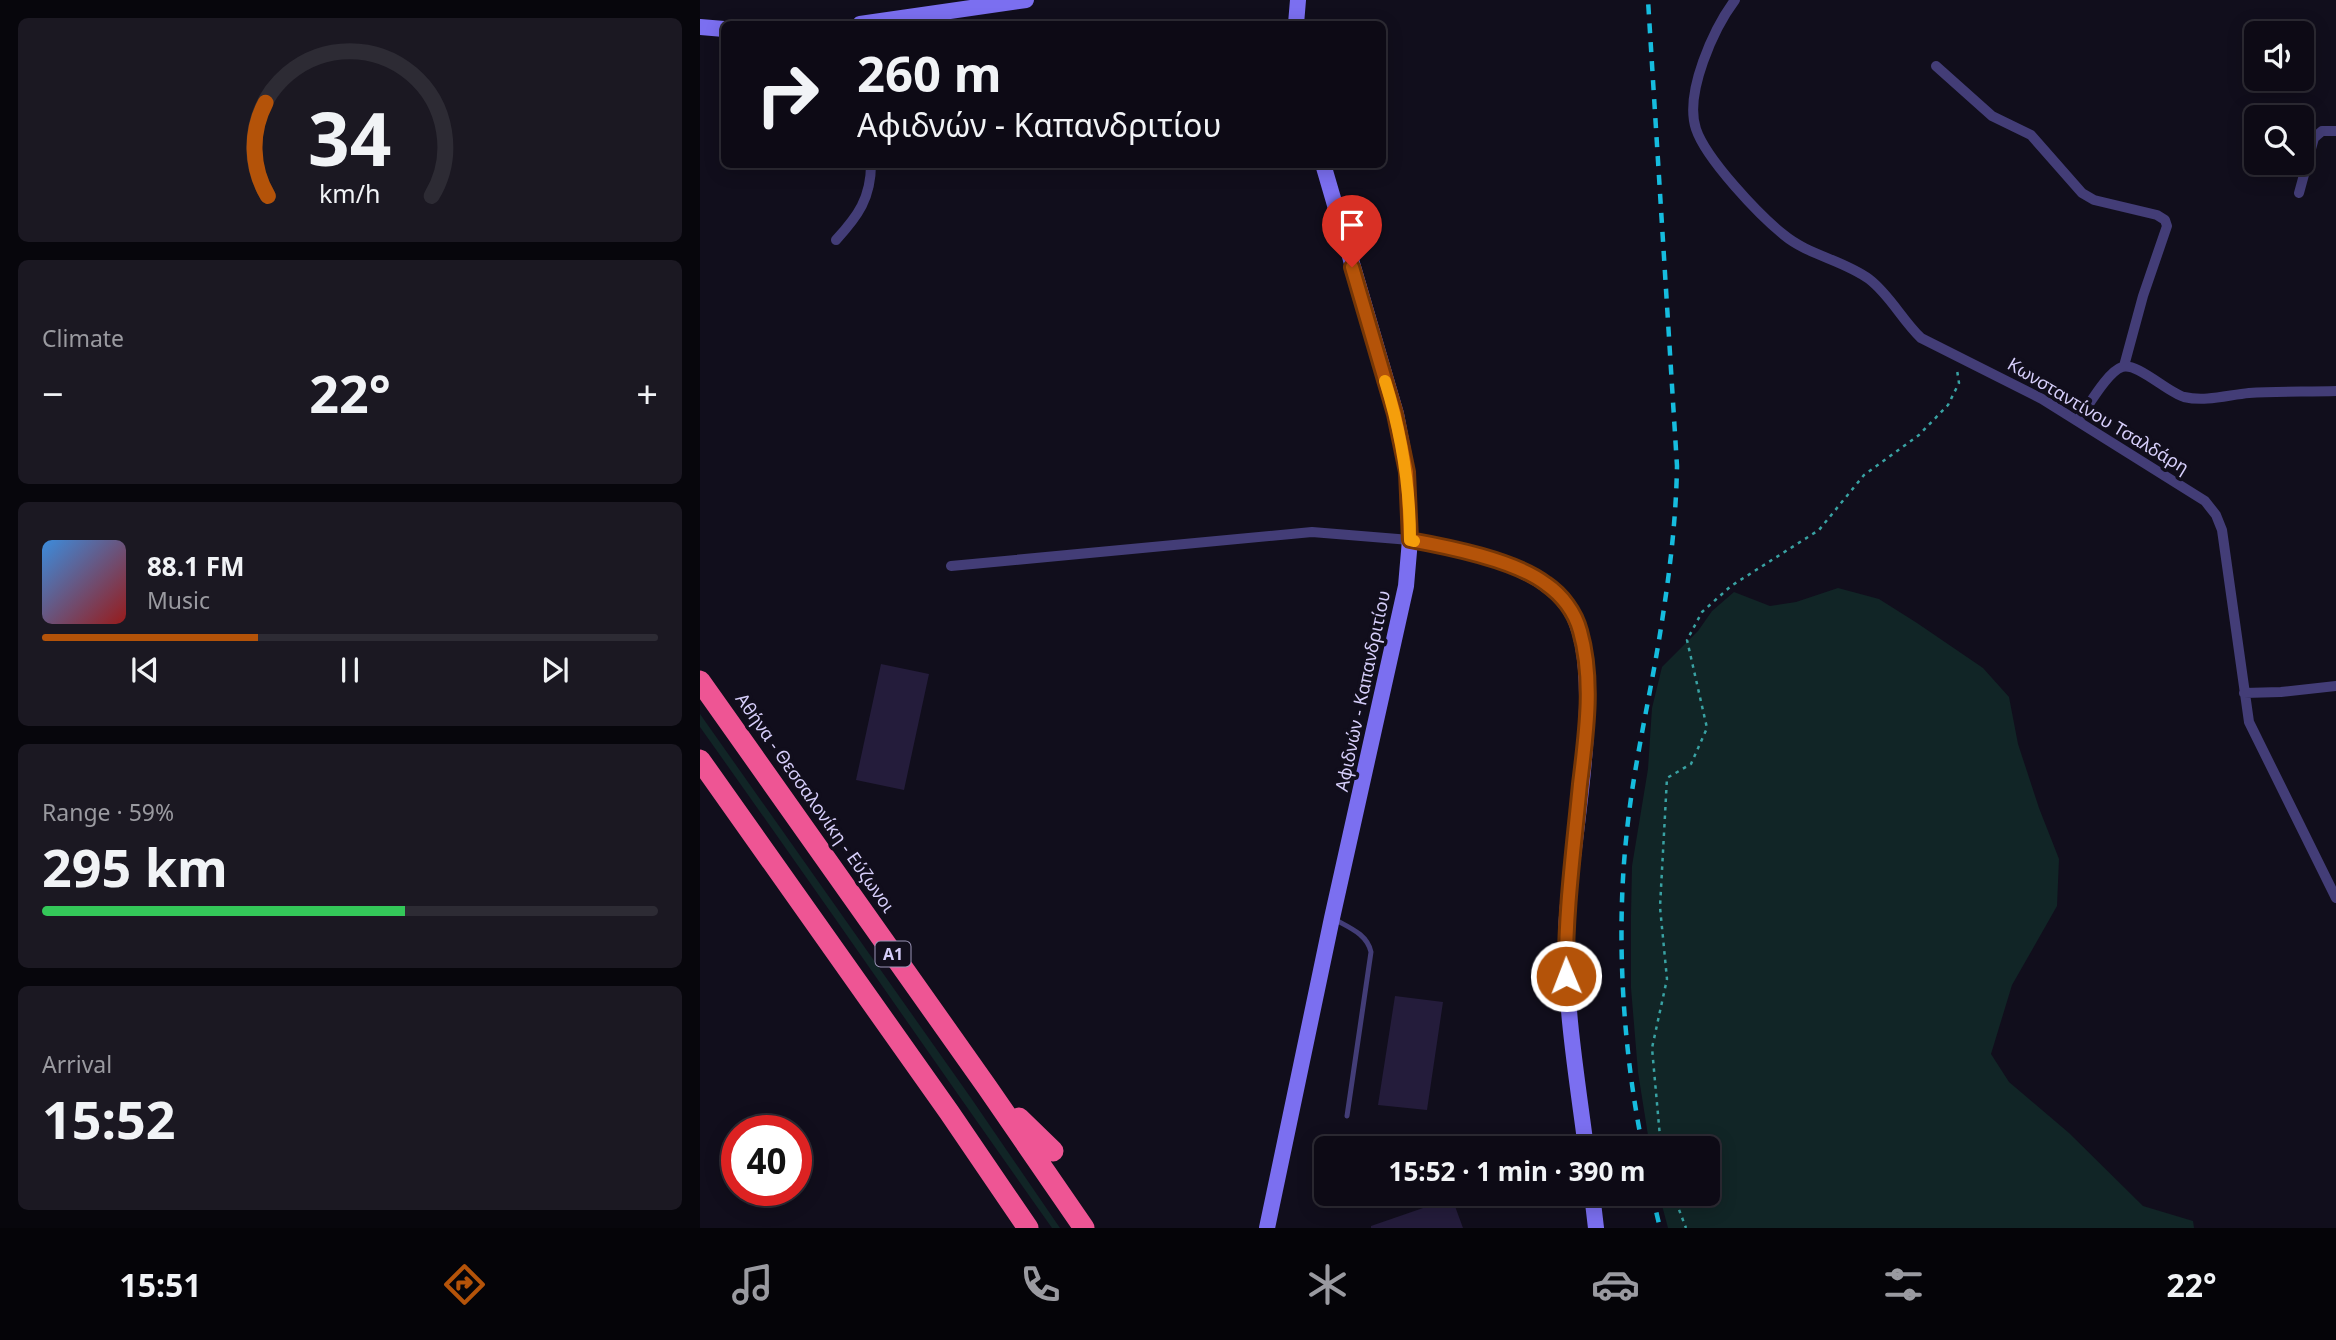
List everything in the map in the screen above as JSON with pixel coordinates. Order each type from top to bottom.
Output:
[{"type":"highway","name":"Αθήνα - Θεσσαλονίκη - Εύζωνοι","points":[[700,681],[1084,1228]]},
{"type":"highway","name":"Α1","points":[[700,760],[1028,1228]]},
{"type":"highway","points":[[987,1087],[1053,1151]]},
{"type":"highway","points":[[1001,1190],[1018,1228]]},
{"type":"main road","points":[[888,21],[1026,0]]},
{"type":"main road","points":[[1296,21],[1298,0]]},
{"type":"main road","points":[[700,27],[721,29]]},
{"type":"main road","name":"Αφιδνών - Καπανδριτίου","points":[[1267,1228],[1406,586],[1410,540],[1407,472],[1395,414],[1324,168]]},
{"type":"main road","points":[[1410,540],[1442,546],[1527,572],[1546,583],[1560,596],[1580,630],[1587,673],[1586,734],[1566,933],[1569,1017],[1584,1136]]},
{"type":"main road","points":[[1593,1206],[1596,1228]]},
{"type":"street","name":"Κωνσταντίνου Τσαλδάρη","points":[[1735,0],[1715,32],[1696,91],[1694,109],[1695,127],[1702,142],[1746,198],[1785,236],[1866,277],[1883,290],[1909,327],[1921,338],[2020,387],[2078,421],[2205,501],[2216,515],[2222,530],[2249,722],[2336,898]]},
{"type":"street","points":[[1936,66],[1992,116],[2031,135],[2082,193],[2094,200],[2157,215],[2165,220],[2167,226],[2143,296],[2124,366]]},
{"type":"street","points":[[2299,193],[2314,138],[2322,131],[2336,131]]},
{"type":"street","points":[[836,240],[867,198],[871,168]]},
{"type":"street","points":[[2078,421],[2113,372],[2124,366],[2134,367],[2184,397],[2214,398],[2249,393],[2336,391]]},
{"type":"street","points":[[951,566],[1312,532],[1410,540]]},
{"type":"street","points":[[2244,693],[2336,686]]},
{"type":"lane","points":[[1332,918],[1360,933],[1369,943],[1371,952],[1347,1116]]},
{"type":"path","points":[[1660,1136],[1652,1048],[1667,979],[1660,906],[1667,778],[1691,764],[1707,728],[1687,640],[1702,612],[1731,586],[1819,530],[1864,475],[1919,435],[1948,405],[1959,383],[1956,356]]},
{"type":"path","points":[[1678,1206],[1685,1228]]},
{"type":"green space","points":[[1838,588],[1879,599],[1983,668],[2009,697],[2018,744],[2059,859],[2057,906],[2012,985],[1991,1054],[2009,1082],[2069,1133],[2143,1206],[2193,1221],[2194,1228],[1668,1228],[1662,1206],[1720,1206],[1720,1136],[1648,1136],[1638,1072],[1631,988],[1631,915],[1632,866],[1648,769],[1652,708],[1662,667],[1698,631],[1712,611],[1734,592],[1770,606],[1796,602]]},
{"type":"green space","points":[[700,714],[1060,1228],[1052,1228],[700,727]]},
{"type":"building","points":[[881,664],[929,674],[904,790],[856,780]]},
{"type":"building","points":[[1395,996],[1443,1002],[1427,1110],[1378,1105]]},
{"type":"building","points":[[1429,1206],[1455,1206],[1463,1228],[1371,1228]]},
{"type":"railway","points":[[1641,1136],[1623,995],[1623,877],[1632,791],[1668,578],[1677,466],[1648,0]]},
{"type":"railway","points":[[1655,1206],[1660,1228]]},
{"type":"slow traffic","points":[[1385,381],[1407,472],[1410,540],[1414,541]]},
{"type":"route","points":[[1352,267],[1395,414],[1407,472],[1410,540],[1442,546],[1527,572],[1546,583],[1560,596],[1580,630],[1587,673],[1586,734],[1566,933],[1566,976]]}]
